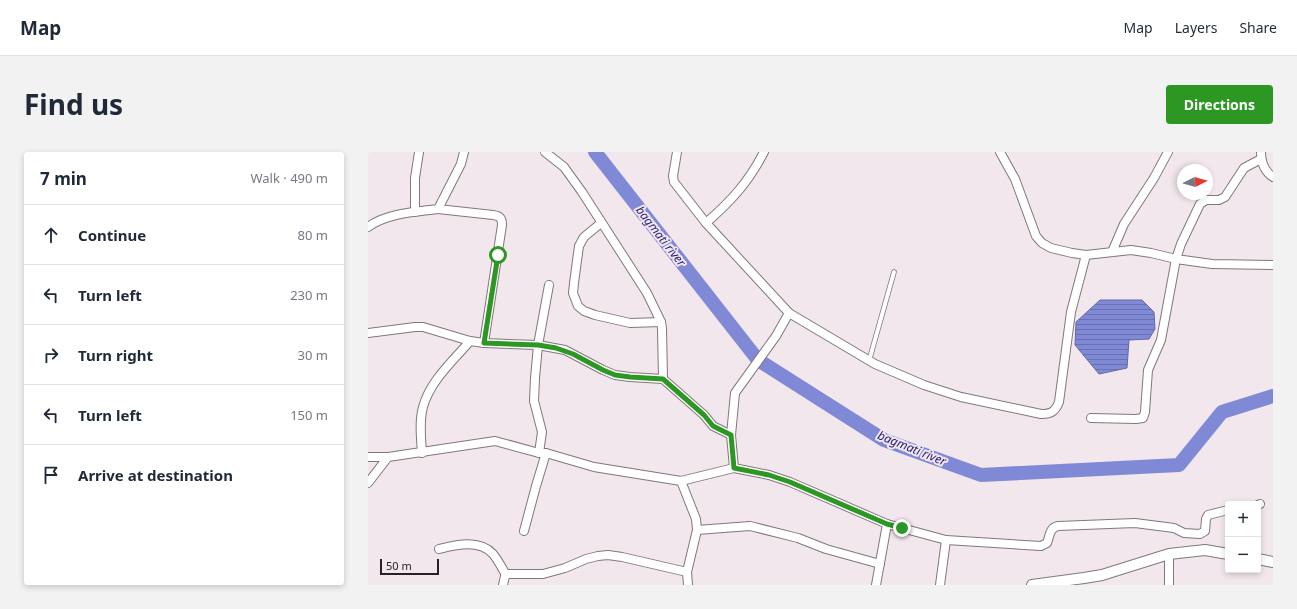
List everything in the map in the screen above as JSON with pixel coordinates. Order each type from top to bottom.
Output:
[{"type":"street","points":[[415,212],[415,178],[419,152]]},
{"type":"street","points":[[438,209],[461,164],[464,152]]},
{"type":"street","points":[[545,152],[564,167],[582,192],[647,293],[661,322],[663,379]]},
{"type":"street","points":[[676,152],[672,176],[673,179],[706,223],[789,313],[869,361],[924,385],[961,397],[1041,414],[1053,412],[1059,402],[1071,312],[1086,255]]},
{"type":"street","points":[[706,223],[729,202],[744,185],[764,152]]},
{"type":"street","points":[[1000,152],[1015,179],[1036,236],[1051,248],[1086,255],[1131,250],[1176,259],[1212,264],[1273,265]]},
{"type":"street","points":[[1112,252],[1124,224],[1154,178],[1168,152]]},
{"type":"street","points":[[1091,418],[1143,418],[1148,370],[1161,340],[1176,259],[1181,244],[1200,204],[1206,200],[1218,200],[1225,197],[1244,168],[1261,155],[1264,169],[1273,177]]},
{"type":"street","points":[[368,227],[377,221],[415,212],[438,209],[500,217],[502,225],[484,343]]},
{"type":"street","points":[[601,223],[584,237],[579,246],[573,293],[578,306],[584,311],[595,315],[630,323],[661,322]]},
{"type":"street","points":[[524,531],[536,486],[542,453],[542,432],[534,401],[538,345],[549,285]]},
{"type":"street","points":[[734,468],[731,435],[735,393],[776,336],[789,313]]},
{"type":"street","points":[[368,333],[423,327],[470,341],[538,345],[565,350],[615,375],[663,379],[704,415],[713,426],[731,435]]},
{"type":"street","points":[[422,453],[421,422],[423,406],[440,375],[470,341]]},
{"type":"street","points":[[368,457],[388,458],[495,441],[594,467],[680,481],[734,468],[769,475],[790,482],[887,524],[946,540],[1041,546],[1047,543],[1050,531],[1055,527],[1135,523],[1174,528],[1184,533],[1200,534],[1205,531],[1206,519],[1208,515],[1225,511]]},
{"type":"street","points":[[368,483],[388,458]]},
{"type":"street","points":[[680,481],[696,519],[697,530],[687,572],[688,585]]},
{"type":"street","points":[[876,585],[887,524]]},
{"type":"street","points":[[697,530],[750,526],[798,538],[826,549],[880,564]]},
{"type":"street","points":[[940,585],[946,540]]},
{"type":"street","points":[[439,549],[470,544],[488,549],[506,575],[503,585]]},
{"type":"street","points":[[1032,585],[1102,575],[1169,554],[1205,550],[1225,553]]},
{"type":"street","points":[[1169,554],[1169,585]]},
{"type":"street","points":[[506,575],[543,574],[565,568],[586,559],[608,555],[687,572]]},
{"type":"street","points":[[1261,560],[1273,562]]},
{"type":"lane","points":[[869,361],[894,272]]},
{"type":"water","points":[[1100,300],[1142,300],[1154,312],[1155,329],[1149,339],[1129,340],[1127,368],[1099,374],[1075,345],[1076,322]]},
{"type":"waterway","name":"bagmati river","points":[[595,152],[758,360],[884,440],[981,475],[1179,465],[1222,412],[1273,396]]},
{"type":"route","points":[[498,255],[484,343],[538,345],[556,348],[565,350],[615,375],[663,379],[704,415],[713,426],[731,435],[734,468],[769,475],[790,482],[887,524],[902,528]]}]
